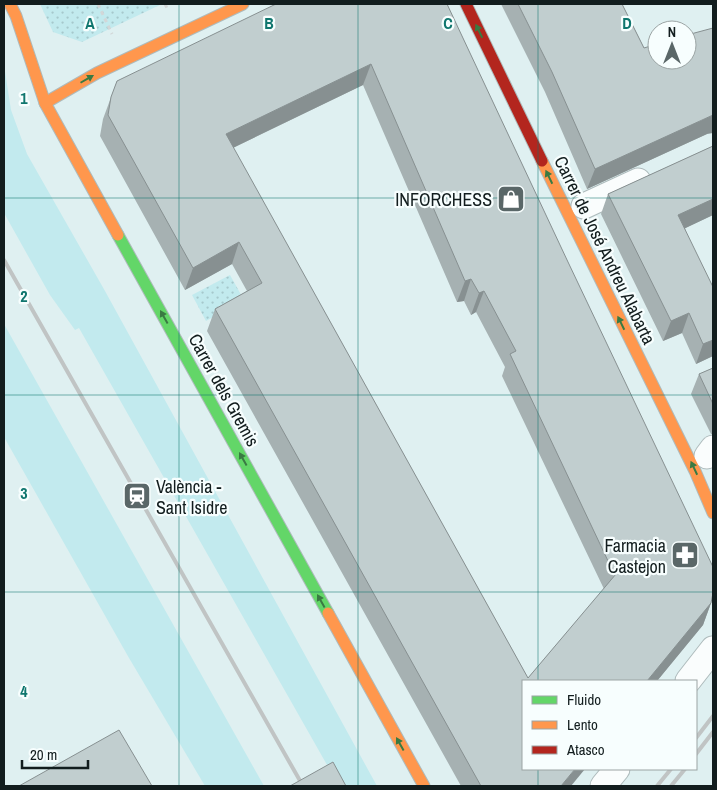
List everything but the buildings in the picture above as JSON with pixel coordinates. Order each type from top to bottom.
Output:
[{"type":"street","name":"Carrer dels Gremis","points":[[10,4],[16,16],[45,103],[424,786]]},
{"type":"street","points":[[45,103],[97,73],[243,4]]},
{"type":"street","name":"Carrer de José Andreu Alabarta","points":[[466,4],[695,471],[713,513]]},
{"type":"street","points":[[584,206],[662,171]]},
{"type":"street","points":[[689,680],[713,649]]},
{"type":"street","points":[[603,786],[616,770]]},
{"type":"path","points":[[98,4],[112,34]]},
{"type":"shaded area","points":[[40,4],[162,4],[82,42],[53,32]]},
{"type":"shaded area","points":[[4,65],[11,110],[27,154],[105,291],[377,786],[339,786],[79,328],[75,330],[50,295],[4,213]]},
{"type":"shaded area","points":[[230,275],[244,300],[206,321],[192,295]]},
{"type":"shaded area","points":[[4,324],[264,786],[205,786],[129,658],[4,437]]},
{"type":"railway","points":[[4,260],[303,786]]},
{"type":"railway","points":[[697,737],[713,716]]},
{"type":"railway","points":[[697,753],[713,732]]},
{"type":"railway","points":[[657,786],[670,770]]},
{"type":"railway","points":[[671,786],[684,770]]},
{"type":"traffic: fast","points":[[118,235],[328,613]]},
{"type":"traffic: slow","points":[[10,4],[16,16],[45,103],[118,235]]},
{"type":"traffic: slow","points":[[45,103],[97,73],[243,4]]},
{"type":"traffic: slow","points":[[542,161],[695,471],[713,513]]},
{"type":"traffic: slow","points":[[328,613],[424,786]]},
{"type":"traffic: jam","points":[[466,4],[542,161]]},
{"type":"place","name":"INFORCHESS","points":[[511,199]]},
{"type":"place","name":"València - Sant Isidre","points":[[137,496]]},
{"type":"place","name":"Farmacia Castejon","points":[[685,555]]}]
